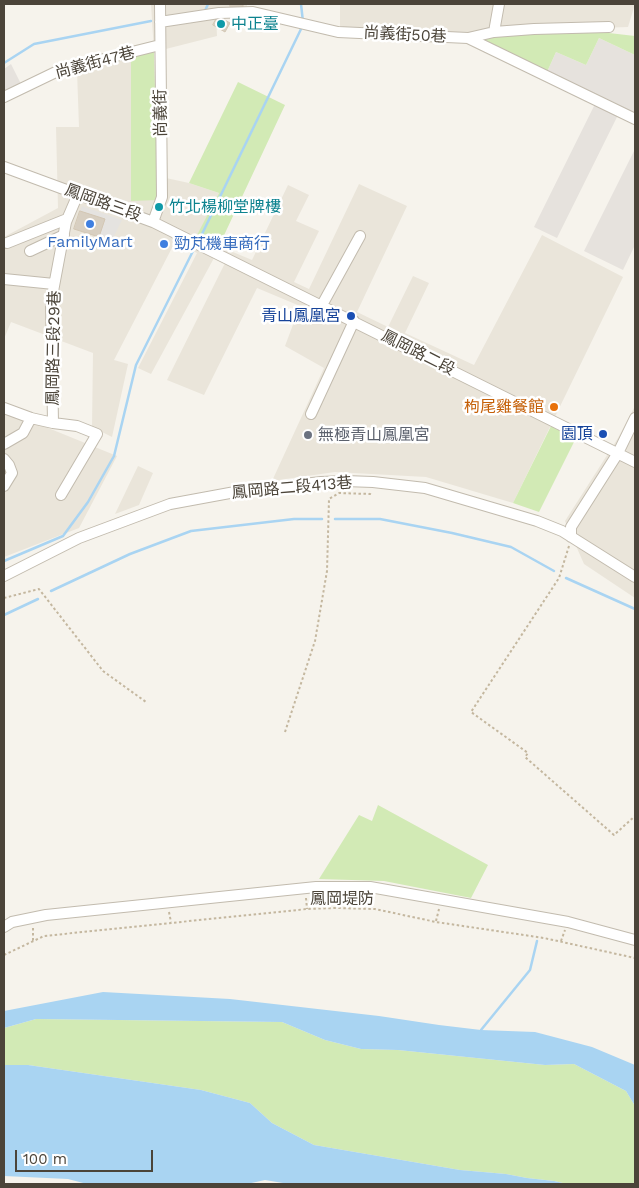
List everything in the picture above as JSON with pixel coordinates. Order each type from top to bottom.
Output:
[{"type":"street","name":"尚義街","points":[[153,222],[162,197],[160,4]]},
{"type":"street","points":[[494,32],[499,4]]},
{"type":"street","name":"尚義街50巷","points":[[160,22],[220,12],[253,12],[338,32],[468,38],[635,119]]},
{"type":"street","points":[[468,38],[494,32],[609,27]]},
{"type":"street","name":"尚義街47巷","points":[[4,97],[60,70],[160,45]]},
{"type":"street","name":"鳳岡路三段","points":[[4,167],[153,222],[200,245]]},
{"type":"street","name":"鳳岡路三段29巷","points":[[4,408],[31,418],[53,423],[50,302],[67,219],[78,194]]},
{"type":"street","points":[[7,243],[67,219]]},
{"type":"street","points":[[30,251],[64,235]]},
{"type":"street","points":[[322,305],[360,236]]},
{"type":"street","name":"鳳岡路二段","points":[[200,245],[635,462]]},
{"type":"street","points":[[4,279],[54,284]]},
{"type":"street","points":[[311,414],[354,321]]},
{"type":"street","points":[[4,444],[24,433],[31,418]]},
{"type":"street","points":[[571,537],[571,527],[618,453],[635,418]]},
{"type":"street","points":[[53,423],[77,426],[97,434],[61,495]]},
{"type":"street","points":[[4,459],[12,473],[4,486]]},
{"type":"street","name":"鳳岡路二段413巷","points":[[4,576],[79,538],[170,504],[235,492],[321,482],[373,482],[425,488],[537,521],[562,531],[635,577]]},
{"type":"street","points":[[4,927],[12,922],[46,915],[304,888],[370,887],[568,922],[635,940]]},
{"type":"path","points":[[285,732],[315,640],[327,571],[329,498],[339,493],[370,494],[373,482]]},
{"type":"path","points":[[571,537],[559,578],[472,712],[528,753],[525,757],[614,835],[635,816]]},
{"type":"path","points":[[4,598],[39,589],[103,671],[146,702]]},
{"type":"path","points":[[304,888],[307,910]]},
{"type":"path","points":[[436,922],[441,899]]},
{"type":"path","points":[[168,902],[171,923]]},
{"type":"path","name":"鳳岡堤防","points":[[4,955],[44,936],[336,908],[375,909],[436,922],[544,938],[635,958]]},
{"type":"path","points":[[32,918],[33,941]]},
{"type":"shaded area","points":[[151,4],[247,4],[247,14],[216,15],[217,36],[154,52]]},
{"type":"shaded area","points":[[340,4],[635,4],[628,27],[450,33],[340,28]]},
{"type":"shaded area","points":[[599,38],[635,55],[635,114],[547,72],[556,52],[586,65]]},
{"type":"shaded area","points":[[131,56],[131,201],[166,178],[219,193],[197,237],[252,260],[288,185],[309,195],[296,221],[319,231],[294,282],[309,289],[359,184],[407,206],[357,312],[388,327],[413,276],[429,283],[405,333],[474,365],[542,235],[623,277],[513,503],[426,477],[335,472],[272,481],[324,368],[285,346],[300,306],[257,288],[204,395],[167,380],[225,263],[214,258],[151,374],[138,368],[197,253],[175,242],[114,360],[128,364],[112,437],[92,427],[93,353],[11,322],[4,339],[4,237],[58,208],[56,127],[79,127],[77,71],[96,64]]},
{"type":"shaded area","points":[[11,64],[22,86],[4,94],[4,69]]},
{"type":"shaded area","points":[[595,104],[618,115],[557,238],[534,227]]},
{"type":"shaded area","points":[[635,149],[635,245],[623,270],[584,251]]},
{"type":"shaded area","points":[[82,206],[122,220],[111,242],[99,237],[105,219],[80,211]]},
{"type":"shaded area","points":[[635,406],[635,598],[584,564],[565,521],[618,438]]},
{"type":"shaded area","points":[[4,410],[117,456],[79,528],[4,557]]},
{"type":"shaded area","points":[[138,466],[153,473],[139,505],[115,514]]},
{"type":"green space","points":[[600,32],[635,36],[635,55],[599,38],[586,65],[556,52],[547,72],[480,38],[515,33]]},
{"type":"green space","points":[[154,52],[158,200],[131,201],[131,56]]},
{"type":"green space","points":[[238,82],[285,105],[219,246],[196,237],[219,193],[189,183]]},
{"type":"green space","points":[[551,426],[576,438],[539,512],[513,503]]},
{"type":"green space","points":[[378,805],[488,865],[471,898],[384,881],[319,879],[359,815],[372,821]]},
{"type":"green space","points":[[36,1019],[282,1022],[325,1040],[361,1049],[398,1050],[545,1065],[574,1064],[626,1091],[635,1106],[635,1184],[567,1184],[506,1174],[460,1170],[314,1145],[272,1123],[250,1103],[201,1090],[28,1065],[4,1065],[4,1028]]},
{"type":"water","points":[[103,992],[230,999],[481,1030],[535,1032],[592,1047],[635,1065],[635,1106],[626,1091],[574,1064],[545,1065],[398,1050],[361,1049],[325,1040],[282,1022],[36,1019],[4,1028],[4,1011]]},
{"type":"water","points":[[4,1065],[28,1065],[201,1090],[250,1103],[272,1123],[314,1145],[460,1170],[506,1174],[567,1184],[289,1184],[265,1180],[247,1184],[87,1184],[68,1179],[4,1176]]},
{"type":"building","points":[[230,4],[243,4],[243,7],[231,9]]},
{"type":"building","name":"中正臺","points":[[218,16],[230,23],[225,32],[213,25]]},
{"type":"building","name":"FamilyMart","points":[[80,211],[105,219],[99,237],[74,229]]},
{"type":"waterway","points":[[205,11],[208,4]]},
{"type":"waterway","points":[[301,4],[303,22]]},
{"type":"waterway","points":[[4,63],[34,44],[151,21]]},
{"type":"waterway","points":[[202,234],[302,27]]},
{"type":"waterway","points":[[4,561],[63,536],[88,502],[114,456],[136,365],[193,251]]},
{"type":"waterway","points":[[51,591],[130,554],[191,531],[294,519],[322,519]]},
{"type":"waterway","points":[[335,519],[380,519],[511,547],[554,571]]},
{"type":"waterway","points":[[566,578],[635,609]]},
{"type":"waterway","points":[[4,615],[38,599]]},
{"type":"waterway","points":[[481,1030],[530,970],[537,941]]},
{"type":"place","name":"中正臺","points":[[221,24]]},
{"type":"place","name":"竹北楊柳堂牌樓","points":[[159,207]]},
{"type":"place","name":"FamilyMart","points":[[90,224]]},
{"type":"place","name":"勁芃機車商行","points":[[164,244]]},
{"type":"place","name":"青山鳳凰宮","points":[[351,316]]},
{"type":"place","name":"枸尾雞餐館","points":[[554,407]]},
{"type":"place","name":"園頂","points":[[603,434]]},
{"type":"place","name":"無極青山鳳凰宮","points":[[308,435]]}]
